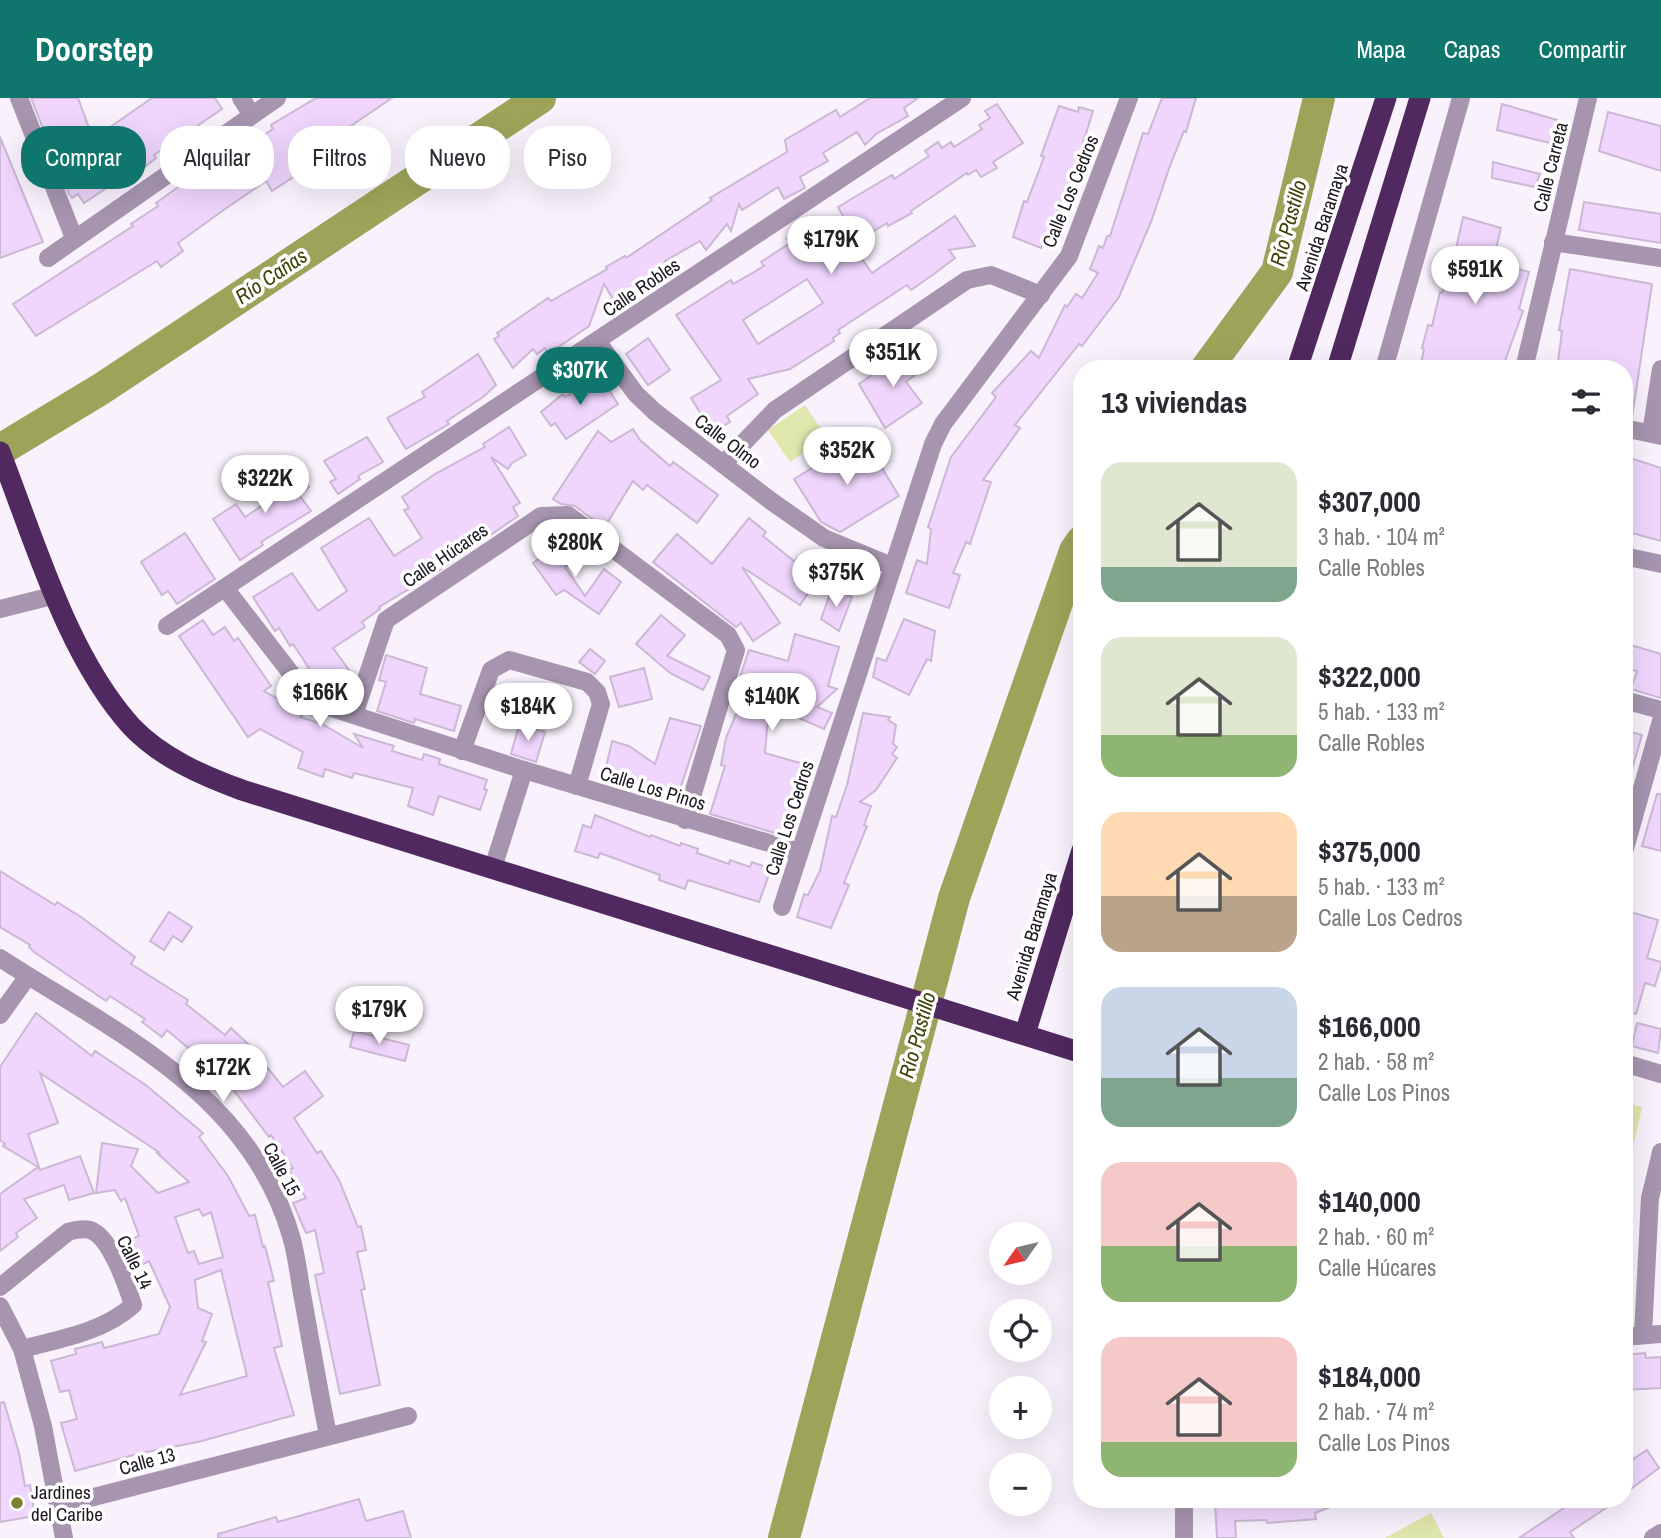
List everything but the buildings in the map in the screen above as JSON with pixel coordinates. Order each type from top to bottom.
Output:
[{"type":"highway","name":"Avenida Baramaya","points":[[1300,360],[1386,98]]},
{"type":"highway","points":[[1339,360],[1420,98]]},
{"type":"highway","points":[[0,452],[82,654],[102,688],[132,727],[181,762],[212,779],[242,790],[1073,1050]]},
{"type":"highway","name":"Avenida Baramaya","points":[[1025,1034],[1073,879]]},
{"type":"street","points":[[19,98],[74,238]]},
{"type":"street","points":[[241,98],[253,116]]},
{"type":"street","points":[[48,258],[277,98]]},
{"type":"street","name":"Calle Robles","points":[[167,626],[962,98]]},
{"type":"street","name":"Calle Los Cedros","points":[[782,907],[933,444],[943,424],[1069,256],[1129,98]]},
{"type":"street","points":[[1387,360],[1461,98]]},
{"type":"street","name":"Calle Carreta","points":[[1526,360],[1588,98]]},
{"type":"street","points":[[1553,242],[1661,258]]},
{"type":"street","points":[[724,463],[775,410],[967,280],[990,275],[1041,295]]},
{"type":"street","name":"Calle Olmo","points":[[597,341],[636,394],[655,412],[771,501],[824,538],[892,566]]},
{"type":"street","points":[[1633,430],[1656,435],[1661,369]]},
{"type":"street","name":"Calle Húcares","points":[[354,715],[386,620],[541,516],[568,515],[728,635],[736,649],[685,820]]},
{"type":"street","points":[[1633,558],[1661,564]]},
{"type":"street","name":"Calle Los Pinos","points":[[225,588],[313,702],[524,771],[799,852]]},
{"type":"street","points":[[0,609],[56,595]]},
{"type":"street","points":[[462,751],[491,670],[509,660],[587,682],[597,692],[601,704],[577,786]]},
{"type":"street","points":[[1633,702],[1661,710]]},
{"type":"street","points":[[1633,820],[1661,721]]},
{"type":"street","points":[[493,868],[524,771]]},
{"type":"street","name":"Calle 15","points":[[0,958],[172,1068],[213,1104],[249,1149],[272,1188],[292,1237],[327,1435]]},
{"type":"street","points":[[0,1015],[28,976]]},
{"type":"street","points":[[1633,1066],[1661,1074]]},
{"type":"street","points":[[1643,1334],[1650,1198],[1661,1152]]},
{"type":"street","name":"Calle 14","points":[[0,1287],[68,1232],[80,1229],[92,1230],[107,1245],[127,1287],[133,1305],[120,1317],[84,1331],[22,1349]]},
{"type":"street","points":[[0,1306],[22,1349],[43,1426],[64,1538]]},
{"type":"street","points":[[1633,1336],[1661,1334]]},
{"type":"street","name":"Calle 13","points":[[59,1506],[408,1416]]},
{"type":"street","points":[[1184,1508],[1184,1538]]},
{"type":"street","points":[[1653,1538],[1661,1533]]},
{"type":"green space","points":[[805,405],[827,438],[790,462],[768,430]]},
{"type":"green space","points":[[1633,1105],[1642,1107],[1633,1147]]},
{"type":"green space","points":[[1431,1513],[1444,1538],[1385,1538]]},
{"type":"waterway","name":"Río Cañas","points":[[0,450],[101,389],[540,98]]},
{"type":"waterway","name":"Río Pastillo","points":[[1213,360],[1277,272],[1319,98]]},
{"type":"waterway","name":"Río Pastillo","points":[[784,1538],[954,898],[1073,557]]},
{"type":"place","name":"Jardines del Caribe","points":[[17,1503]]}]
